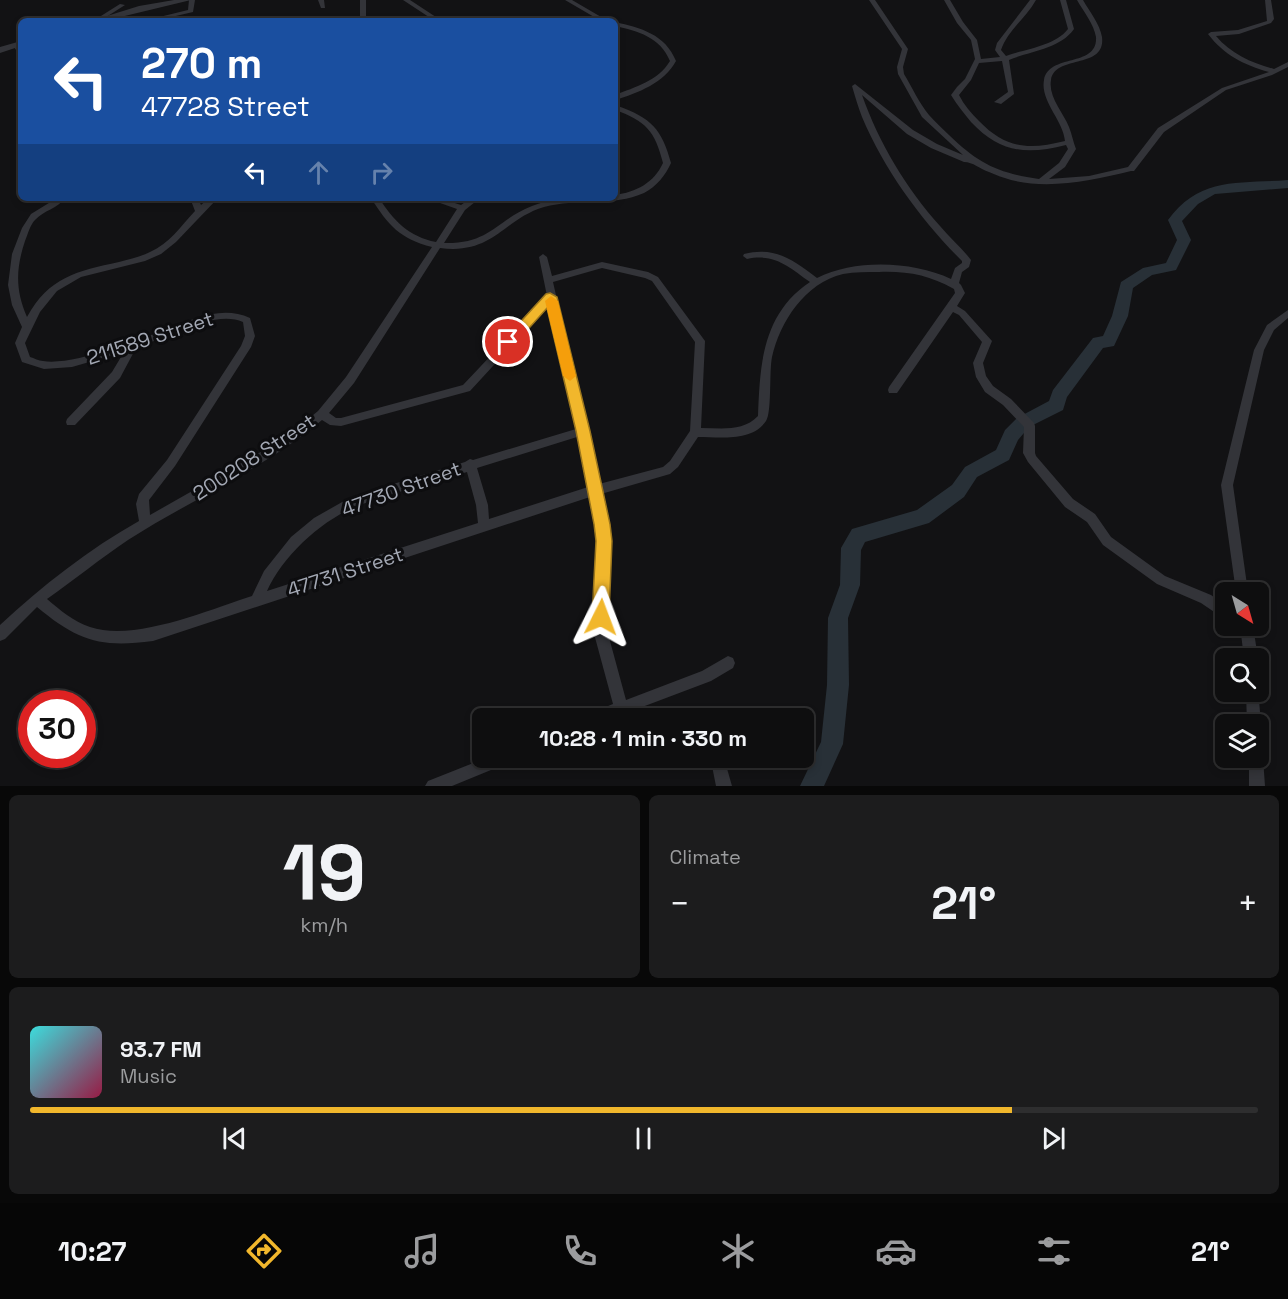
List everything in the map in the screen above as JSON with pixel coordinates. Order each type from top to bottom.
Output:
[{"type":"street","points":[[105,18],[183,0]]},
{"type":"street","points":[[162,18],[193,9],[192,0]]},
{"type":"street","points":[[363,0],[363,18]]},
{"type":"street","points":[[406,0],[433,18]]},
{"type":"street","points":[[568,0],[600,18]]},
{"type":"street","points":[[872,0],[905,49],[900,67],[901,74],[920,109],[955,146],[981,166]]},
{"type":"street","points":[[947,0],[960,23],[974,40],[978,60]]},
{"type":"street","points":[[998,102],[1012,93],[1005,59],[998,50],[1000,43],[1025,16],[1033,0]]},
{"type":"street","points":[[1063,0],[1071,28],[1066,37],[1005,59],[978,60],[973,64],[968,80],[958,88],[955,95],[960,105],[989,137],[1015,148],[1069,142]]},
{"type":"street","points":[[1041,182],[1062,165],[1072,149],[1066,124],[1048,93],[1047,82],[1050,71],[1093,54],[1097,50],[1098,36],[1080,0]]},
{"type":"street","points":[[1268,0],[1271,19],[1269,22],[1239,32],[1211,34],[1223,48],[1243,61],[1275,71]]},
{"type":"street","points":[[618,25],[639,29],[652,35],[671,54],[672,61],[667,70],[658,77],[618,97]]},
{"type":"street","points":[[0,50],[18,44]]},
{"type":"street","points":[[893,390],[960,293],[955,281],[958,270],[966,265],[967,260],[950,246],[910,193],[875,135],[855,86],[896,122],[928,144],[1014,178],[1041,182],[1089,178],[1131,169],[1161,130],[1224,89],[1288,64]]},
{"type":"street","points":[[618,109],[642,117],[652,126],[664,148],[668,163],[661,176],[651,185],[633,194],[618,197]]},
{"type":"street","points":[[26,330],[15,296],[11,272],[13,264],[29,223],[37,214],[60,201]]},
{"type":"street","points":[[195,201],[198,210]]},
{"type":"street","points":[[26,330],[45,295],[55,286],[86,272],[153,255],[172,242],[198,210],[210,201]]},
{"type":"street","points":[[377,201],[383,212],[405,234],[437,244],[456,246],[474,244],[536,207],[575,201]]},
{"type":"street","points":[[440,201],[462,208]]},
{"type":"street","name":"200208 Street","points":[[0,634],[37,599],[124,537],[270,452],[322,414],[350,380],[462,208],[472,201]]},
{"type":"street","points":[[747,256],[757,253],[776,255],[816,282]]},
{"type":"street","points":[[543,257],[550,297],[596,490],[604,541],[600,630],[621,708],[706,676],[728,663]]},
{"type":"street","points":[[547,280],[596,266],[613,267],[655,279],[699,338],[701,347],[694,432],[745,431],[760,422],[766,359],[776,330],[799,297],[816,282],[836,273],[886,269],[929,272],[955,281]]},
{"type":"street","points":[[322,414],[334,422],[341,422],[466,388],[550,297]]},
{"type":"street","points":[[952,307],[985,336],[987,343],[978,363],[981,377],[989,389],[1007,402],[1030,426],[1029,453],[1032,459],[1069,503],[1091,518],[1107,541],[1161,580],[1206,599],[1215,606]]},
{"type":"street","points":[[1241,582],[1227,485],[1259,350],[1270,328],[1288,313]]},
{"type":"street","name":"211589 Street","points":[[26,330],[20,344],[20,352],[39,364],[68,363],[132,348],[195,321],[222,315],[240,316],[247,320],[250,336],[246,347],[171,463],[143,498],[146,524]]},
{"type":"street","points":[[80,424],[71,422],[116,375],[132,348]]},
{"type":"street","name":"47730 Street","points":[[256,601],[268,575],[295,540],[318,522],[355,501],[583,431]]},
{"type":"street","name":"47731 Street","points":[[37,599],[82,633],[101,637],[129,638],[178,628],[596,490],[659,473],[674,464],[694,432]]},
{"type":"street","points":[[470,465],[482,505],[484,527]]},
{"type":"street","points":[[433,786],[459,781],[483,768]]},
{"type":"street","points":[[720,768],[724,786]]},
{"type":"street","points":[[1256,768],[1257,786]]},
{"type":"waterway","points":[[812,786],[832,744],[838,685],[838,618],[850,585],[851,548],[859,535],[922,517],[958,491],[971,472],[1003,455],[1012,435],[1023,422],[1057,405],[1059,395],[1099,342],[1108,342],[1120,316],[1126,286],[1148,271],[1171,267],[1184,240],[1175,220],[1193,201],[1212,190],[1288,184]]},
{"type":"slow traffic","points":[[551,301],[570,376]]},
{"type":"route","points":[[508,342],[550,297],[583,431],[602,524],[604,541],[601,617]]}]
